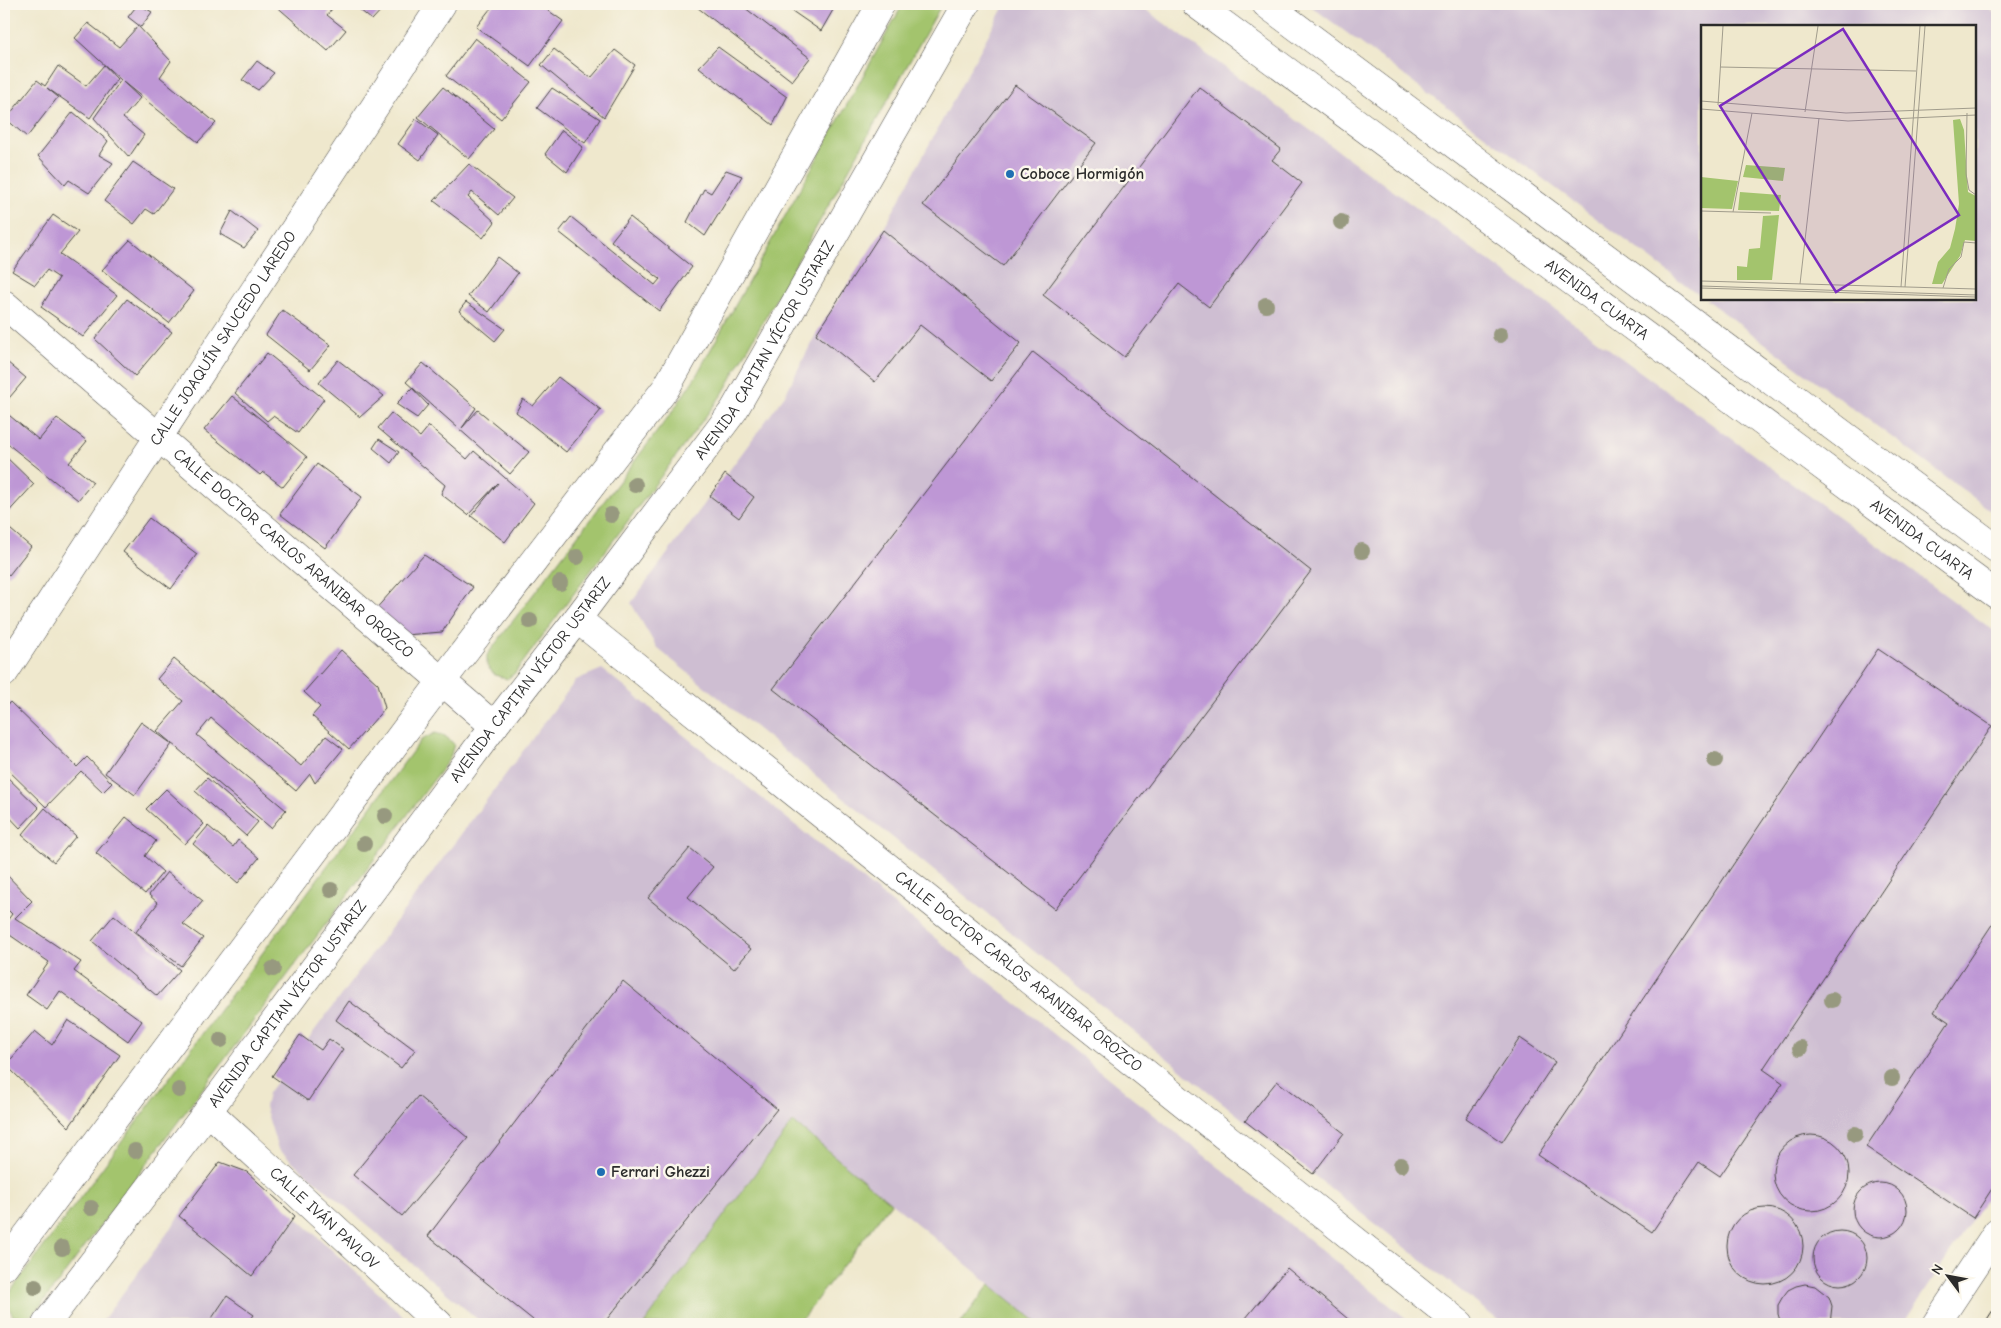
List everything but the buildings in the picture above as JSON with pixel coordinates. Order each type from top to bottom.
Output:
[{"type":"street","name":"CALLE JOAQUÍN SAUCEDO LAREDO","points":[[4,673],[442,4]]},
{"type":"street","points":[[4,1266],[442,681],[666,388],[881,4]]},
{"type":"street","name":"AVENIDA CAPITAN VÍCTOR USTARIZ","points":[[46,1324],[208,1111],[494,726],[734,410],[966,4]]},
{"type":"street","name":"AVENIDA CUARTA","points":[[1196,4],[1997,595]]},
{"type":"street","points":[[1266,4],[1997,549]]},
{"type":"street","points":[[1485,217],[1508,184]]},
{"type":"street","name":"CALLE DOCTOR CARLOS ARANIBAR OROZCO","points":[[4,304],[494,726]]},
{"type":"street","name":"CALLE DOCTOR CARLOS ARANIBAR OROZCO","points":[[577,619],[1460,1324]]},
{"type":"street","name":"CALLE IVÁN PAVLOV","points":[[208,1111],[439,1324]]},
{"type":"street","points":[[1936,1324],[1997,1232]]},
{"type":"shaded area","points":[[1005,4],[1138,4],[1997,633],[1997,1181],[1903,1324],[1503,1324],[1245,1121],[657,648],[631,603],[785,395],[816,334],[883,230]]},
{"type":"shaded area","points":[[1308,4],[1984,4],[1997,15],[1997,515],[1706,300],[1976,300],[1976,25],[1701,25],[1701,296]]},
{"type":"shaded area","points":[[602,669],[1413,1324],[1039,1324],[793,1122],[644,1324],[483,1324],[278,1149],[265,1107],[268,1093],[576,680]]},
{"type":"shaded area","points":[[220,1162],[247,1172],[412,1324],[100,1324]]},
{"type":"green space","points":[[903,4],[942,4],[723,393],[515,673],[507,679],[495,675],[487,666],[487,655],[672,412],[696,376]]},
{"type":"green space","points":[[435,733],[445,736],[454,744],[450,758],[35,1313],[24,1318],[13,1316],[7,1304],[10,1292],[421,740]]},
{"type":"green space","points":[[793,1122],[891,1203],[798,1324],[644,1324]]},
{"type":"green space","points":[[990,1284],[1039,1324],[960,1324]]},
{"type":"tram line","points":[[1984,1324],[1997,1304]]},
{"type":"place","name":"Coboce Hormigón","points":[[1010,174]]},
{"type":"place","name":"Ferrari Ghezzi","points":[[601,1172]]}]
